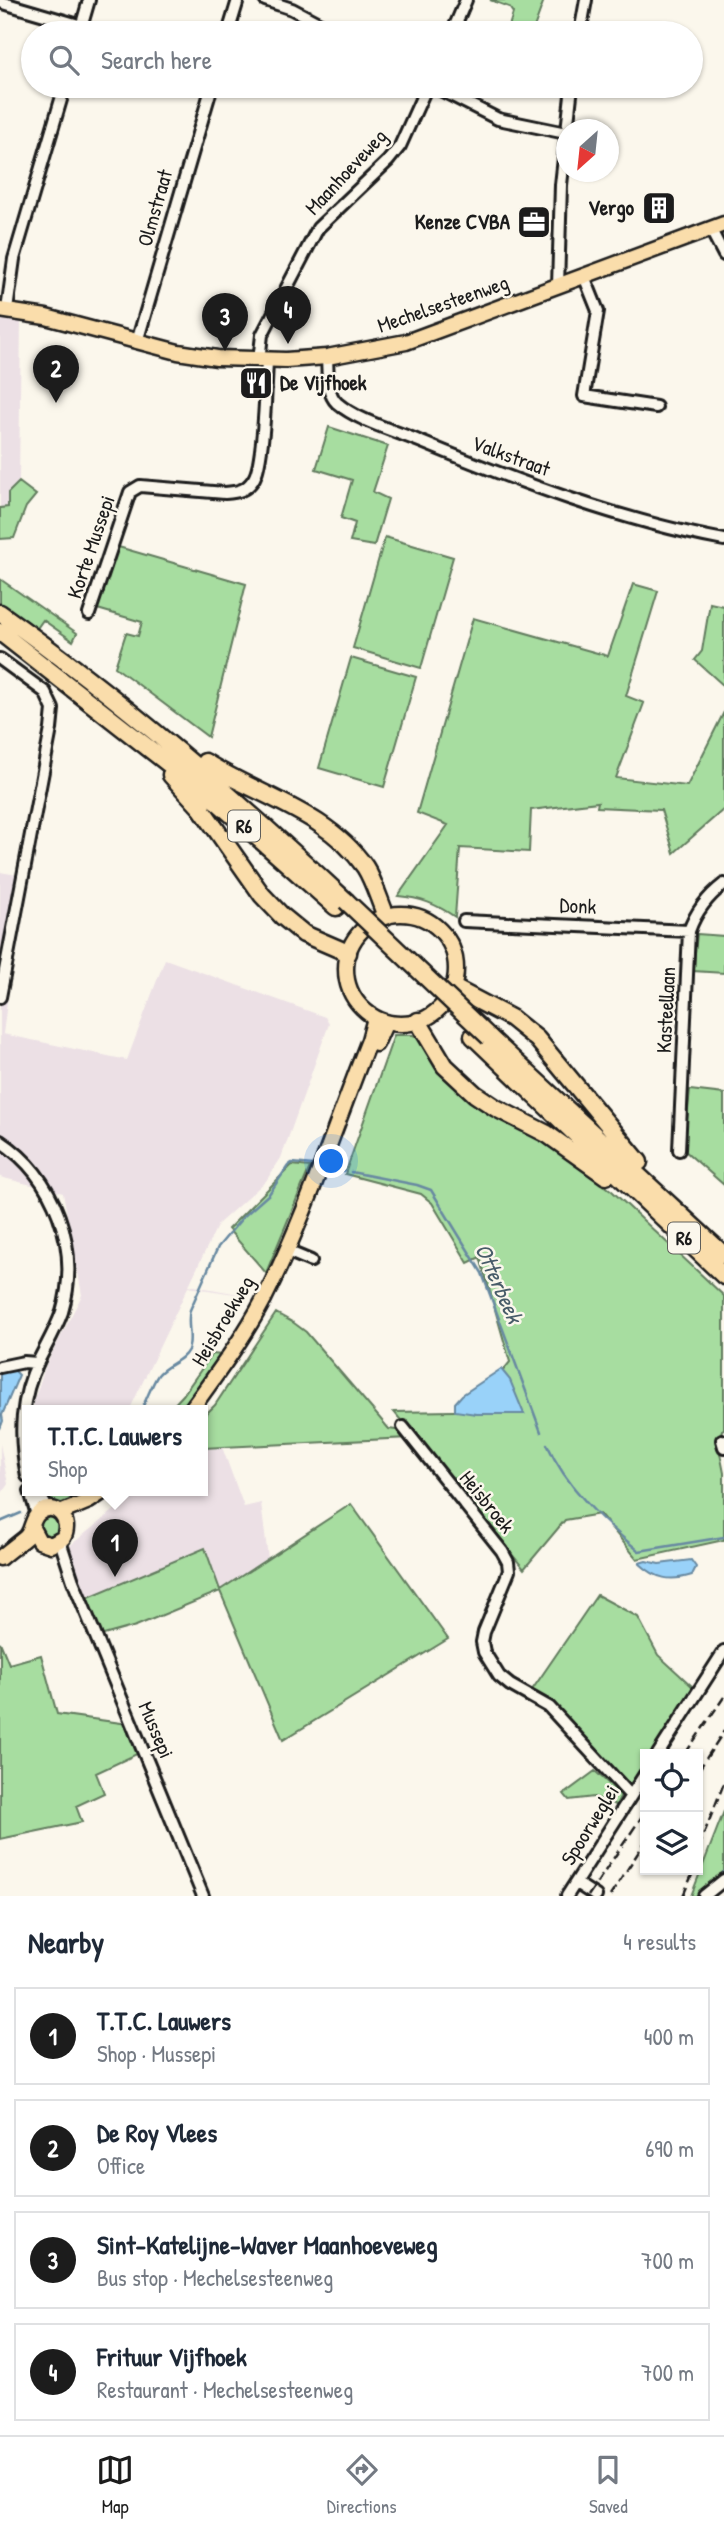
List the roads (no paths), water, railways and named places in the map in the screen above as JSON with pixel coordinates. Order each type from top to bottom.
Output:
[{"type":"highway","name":"R6","points":[[0,613],[169,743],[245,807],[472,1036],[724,1276]]},
{"type":"highway","name":"R6","points":[[0,632],[148,746],[342,905],[724,1255]]},
{"type":"highway","points":[[169,743],[183,747],[219,771],[320,824],[348,846],[366,869],[386,916]]},
{"type":"highway","points":[[148,746],[201,808],[262,895],[282,916],[304,934],[348,953]]},
{"type":"highway","points":[[452,987],[511,1018],[537,1039],[657,1182],[665,1199]]},
{"type":"highway","points":[[418,1021],[445,1066],[475,1094],[547,1134],[643,1200]]},
{"type":"main road","name":"Mechelsesteenweg","points":[[4,310],[46,317],[137,342],[218,358],[263,360],[327,357],[406,342],[718,227]]},
{"type":"main road","points":[[386,916],[414,916],[429,923],[446,938],[454,955],[455,978],[442,1006],[418,1021],[397,1024],[380,1020],[359,1005],[348,987],[348,953],[362,930],[386,916]]},
{"type":"main road","name":"Heisbroekweg","points":[[201,1405],[246,1346],[278,1289],[380,1020]]},
{"type":"main road","name":"Heisbroekweg","points":[[194,1405],[229,1357],[290,1252]]},
{"type":"main road","points":[[0,1558],[49,1527],[87,1496]]},
{"type":"street","points":[[83,21],[89,0]]},
{"type":"street","points":[[232,21],[238,0]]},
{"type":"street","points":[[265,0],[292,9],[314,21]]},
{"type":"street","points":[[457,21],[466,0]]},
{"type":"street","points":[[582,21],[586,0]]},
{"type":"street","points":[[0,2],[55,21]]},
{"type":"street","points":[[4,310],[15,260],[62,98]]},
{"type":"street","name":"Olmstraat","points":[[137,342],[208,98]]},
{"type":"street","name":"Maanhoeveweg","points":[[263,360],[262,335],[318,228],[388,161],[400,146],[422,98]]},
{"type":"street","points":[[457,98],[498,119],[556,131]]},
{"type":"street","points":[[568,119],[570,98]]},
{"type":"street","points":[[558,286],[563,182]]},
{"type":"street","points":[[718,227],[724,254]]},
{"type":"street","points":[[584,276],[598,311],[584,396],[656,407]]},
{"type":"street","name":"Valkstraat","points":[[327,357],[330,395],[337,403],[361,416],[509,478],[680,532],[724,540]]},
{"type":"street","name":"Korte Mussepi","points":[[89,614],[130,492],[134,488],[139,486],[225,493],[238,492],[253,481],[262,439],[263,360]]},
{"type":"street","points":[[0,659],[45,692],[53,709],[0,997]]},
{"type":"street","name":"Kasteellaan","points":[[679,1150],[690,931],[703,903],[724,884]]},
{"type":"street","name":"Donk","points":[[464,921],[690,931]]},
{"type":"street","points":[[0,1141],[18,1155],[43,1183],[54,1203],[65,1236],[68,1270],[62,1310],[37,1363],[25,1405]]},
{"type":"street","points":[[290,1252],[311,1261]]},
{"type":"street","points":[[0,1367],[24,1362],[37,1363]]},
{"type":"street","name":"Heisbroek","points":[[403,1427],[508,1562],[509,1571],[482,1642],[491,1665],[510,1685],[549,1707],[631,1796]]},
{"type":"street","points":[[33,1496],[49,1527]]},
{"type":"street","points":[[40,1496],[49,1527]]},
{"type":"street","name":"Mussepi","points":[[49,1527],[203,1896]]},
{"type":"street","points":[[661,1749],[724,1651]]},
{"type":"street","name":"Spoorweglei","points":[[567,1896],[640,1782]]},
{"type":"street","points":[[704,1896],[724,1880]]},
{"type":"street","points":[[576,1883],[596,1896]]},
{"type":"water","points":[[501,1369],[510,1380],[524,1414],[455,1411],[455,1403],[462,1395]]},
{"type":"water","points":[[14,1370],[19,1375],[2,1415],[0,1429],[0,1373]]},
{"type":"water","points":[[691,1560],[696,1567],[692,1575],[677,1578],[657,1576],[639,1563],[646,1561],[659,1564]]},
{"type":"waterway","name":"Otterbeek","points":[[143,1405],[158,1375],[188,1350],[190,1310],[218,1247],[243,1217],[269,1194],[288,1166],[292,1163],[313,1165]]},
{"type":"waterway","name":"Otterbeek","points":[[336,1170],[344,1171]]},
{"type":"waterway","name":"Otterbeek","points":[[351,1172],[431,1190],[482,1273],[541,1432]]},
{"type":"waterway","name":"Otterbeek","points":[[547,1444],[564,1475],[587,1503],[639,1551],[724,1537]]},
{"type":"waterway","name":"Otterbeek","points":[[0,1522],[21,1513]]},
{"type":"waterway","points":[[714,1881],[724,1872]]},
{"type":"railway","points":[[688,1749],[724,1697]]},
{"type":"railway","points":[[703,1763],[724,1731]]},
{"type":"railway","points":[[703,1836],[724,1783]]},
{"type":"railway","points":[[588,1896],[640,1819]]},
{"type":"railway","points":[[610,1896],[640,1850]]},
{"type":"railway","points":[[683,1896],[692,1875]]},
{"type":"place","name":"Vergo","points":[[659,208]]},
{"type":"place","name":"Kenze CVBA","points":[[534,222]]},
{"type":"place","name":"Frituur Vijfhoek","points":[[288,344]]},
{"type":"place","name":"Sint-Katelijne-Waver Maanhoeveweg","points":[[225,351]]},
{"type":"place","name":"De Vijfhoek","points":[[256,383]]},
{"type":"place","name":"De Roy Vlees","points":[[56,403]]},
{"type":"place","name":"T.T.C. Lauwers","points":[[115,1577]]}]
